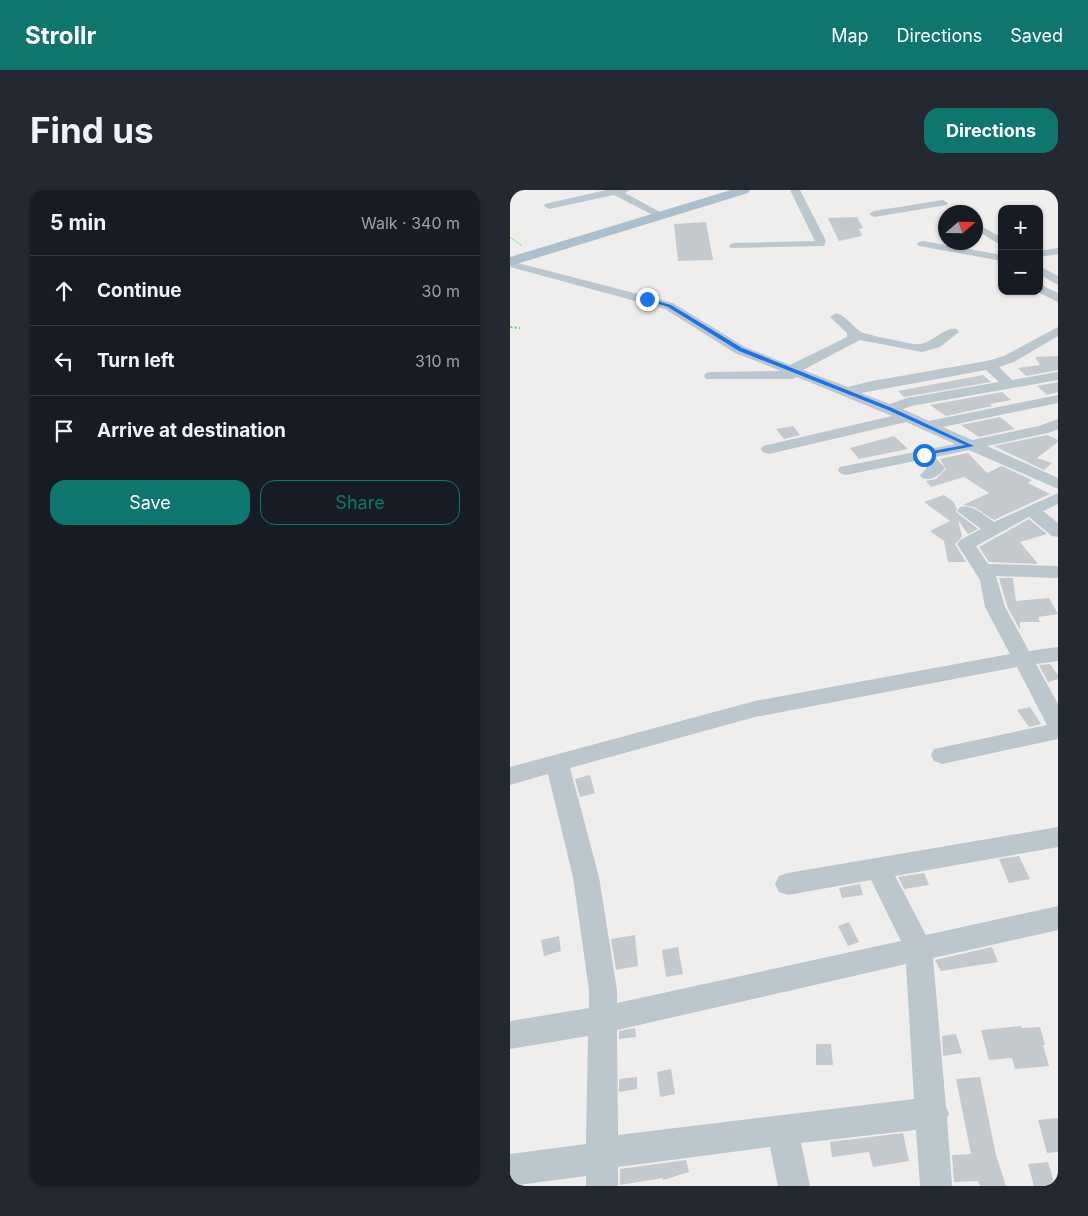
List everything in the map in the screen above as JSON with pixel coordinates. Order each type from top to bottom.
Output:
[{"type":"main road","points":[[510,256],[728,190]]},
{"type":"main road","points":[[510,263],[744,190]]},
{"type":"street","points":[[735,246],[818,244],[822,241],[811,231],[795,190]]},
{"type":"street","points":[[549,206],[617,191],[655,212]]},
{"type":"street","points":[[874,214],[943,203]]},
{"type":"street","points":[[983,231],[998,240]]},
{"type":"street","points":[[923,244],[998,257]]},
{"type":"street","points":[[1043,253],[1058,251]]},
{"type":"street","points":[[510,263],[669,306],[740,350],[845,393],[890,409],[1057,486],[1031,510],[966,544],[989,580],[995,607],[1058,724]]},
{"type":"street","points":[[1043,272],[1058,281]]},
{"type":"street","points":[[1043,290],[1058,298]]},
{"type":"street","points":[[836,317],[854,332],[856,336]]},
{"type":"street","points":[[711,376],[798,373],[850,342],[856,336],[870,336],[921,349],[931,347],[952,332]]},
{"type":"street","points":[[845,393],[872,385],[989,366],[1009,360],[1055,333],[1058,351]]},
{"type":"street","points":[[989,366],[1010,385]]},
{"type":"street","points":[[890,409],[906,402],[1058,376]]},
{"type":"street","points":[[927,426],[1058,400]]},
{"type":"street","points":[[769,449],[906,417]]},
{"type":"street","points":[[846,470],[971,446],[1043,430],[1058,424]]},
{"type":"street","points":[[924,455],[937,468],[928,474]]},
{"type":"street","points":[[1031,510],[1058,532]]},
{"type":"street","points":[[966,511],[993,529]]},
{"type":"street","points":[[983,570],[1058,572]]},
{"type":"street","points":[[510,776],[755,709],[988,664],[1058,654]]},
{"type":"street","points":[[942,755],[1058,731]]},
{"type":"street","points":[[557,762],[567,808],[586,877],[603,990],[601,1020],[602,1166]]},
{"type":"street","points":[[788,884],[1058,837]]},
{"type":"street","points":[[878,868],[919,949],[936,1186]]},
{"type":"street","points":[[510,1035],[601,1020],[1058,918]]},
{"type":"street","points":[[510,1170],[602,1166],[783,1131],[901,1115],[932,1114]]},
{"type":"street","points":[[783,1131],[794,1186]]},
{"type":"path","points":[[510,237],[530,250]]},
{"type":"path","points":[[510,327],[520,328]]},
{"type":"building","points":[[857,217],[863,228],[859,229],[862,236],[839,241],[828,218]]},
{"type":"building","points":[[706,222],[713,260],[678,261],[674,224]]},
{"type":"building","points":[[1058,356],[1058,370],[1026,376],[1018,368],[1040,365],[1035,357]]},
{"type":"building","points":[[983,375],[991,382],[904,397],[898,391]]},
{"type":"building","points":[[1058,382],[1058,392],[1047,395],[1037,386]]},
{"type":"building","points":[[1002,392],[1011,400],[946,416],[930,405]]},
{"type":"building","points":[[1000,417],[1015,429],[979,437],[961,425]]},
{"type":"building","points":[[793,426],[800,435],[784,439],[776,429]]},
{"type":"building","points":[[1047,435],[1058,440],[1058,442],[1037,458],[1052,463],[1044,470],[994,446]]},
{"type":"building","points":[[894,436],[908,449],[859,459],[850,448]]},
{"type":"building","points":[[968,453],[987,473],[1002,466],[1032,480],[1028,483],[1050,494],[994,520],[974,507],[963,505],[989,493],[964,477],[931,487],[926,481],[936,479],[946,469],[940,459]]},
{"type":"building","points":[[944,495],[954,502],[957,507],[956,512],[978,529],[968,534],[958,520],[962,537],[955,544],[966,562],[948,562],[944,541],[930,531],[950,521],[924,502]]},
{"type":"building","points":[[1029,519],[1047,534],[1020,542],[1038,564],[989,562],[979,547]]},
{"type":"building","points":[[999,578],[1013,578],[1016,601],[1049,598],[1058,614],[1038,617],[1040,622],[1020,622],[1020,630],[1007,606]]},
{"type":"building","points":[[1050,664],[1058,675],[1058,679],[1048,682],[1039,665]]},
{"type":"building","points":[[1030,707],[1041,724],[1029,727],[1017,710]]},
{"type":"building","points":[[590,775],[595,793],[580,797],[575,779]]},
{"type":"building","points":[[1019,856],[1030,879],[1009,883],[999,859]]},
{"type":"building","points":[[924,873],[929,885],[904,889],[898,877]]},
{"type":"building","points":[[860,884],[863,895],[842,898],[839,888]]},
{"type":"building","points":[[849,922],[859,942],[848,946],[838,926]]},
{"type":"building","points":[[635,935],[638,966],[616,970],[611,939]]},
{"type":"building","points":[[559,936],[561,951],[544,956],[541,940]]},
{"type":"building","points":[[678,947],[683,974],[666,977],[662,950]]},
{"type":"building","points":[[992,947],[998,962],[941,971],[935,960]]},
{"type":"building","points":[[1021,1026],[1022,1028],[1040,1027],[1049,1066],[1015,1069],[1012,1058],[989,1060],[981,1030]]},
{"type":"building","points":[[635,1028],[636,1037],[619,1039],[619,1031]]},
{"type":"building","points":[[956,1034],[962,1053],[943,1056],[942,1036]]},
{"type":"building","points":[[816,1044],[831,1044],[833,1065],[816,1065]]},
{"type":"building","points":[[671,1069],[675,1094],[660,1097],[657,1072]]},
{"type":"building","points":[[637,1077],[637,1089],[619,1092],[619,1079]]},
{"type":"building","points":[[980,1077],[996,1155],[1006,1186],[980,1186],[978,1181],[954,1182],[952,1155],[971,1154],[956,1079]]},
{"type":"building","points":[[1058,1118],[1058,1152],[1047,1153],[1038,1120]]},
{"type":"building","points":[[903,1133],[909,1161],[873,1167],[869,1152],[832,1157],[830,1142]]},
{"type":"building","points":[[686,1160],[689,1172],[663,1180],[663,1178],[620,1185],[620,1169]]},
{"type":"building","points":[[1048,1162],[1055,1186],[1034,1186],[1028,1164]]},
{"type":"route","points":[[647,299],[669,306],[740,350],[845,393],[890,409],[971,446],[924,455]]}]
